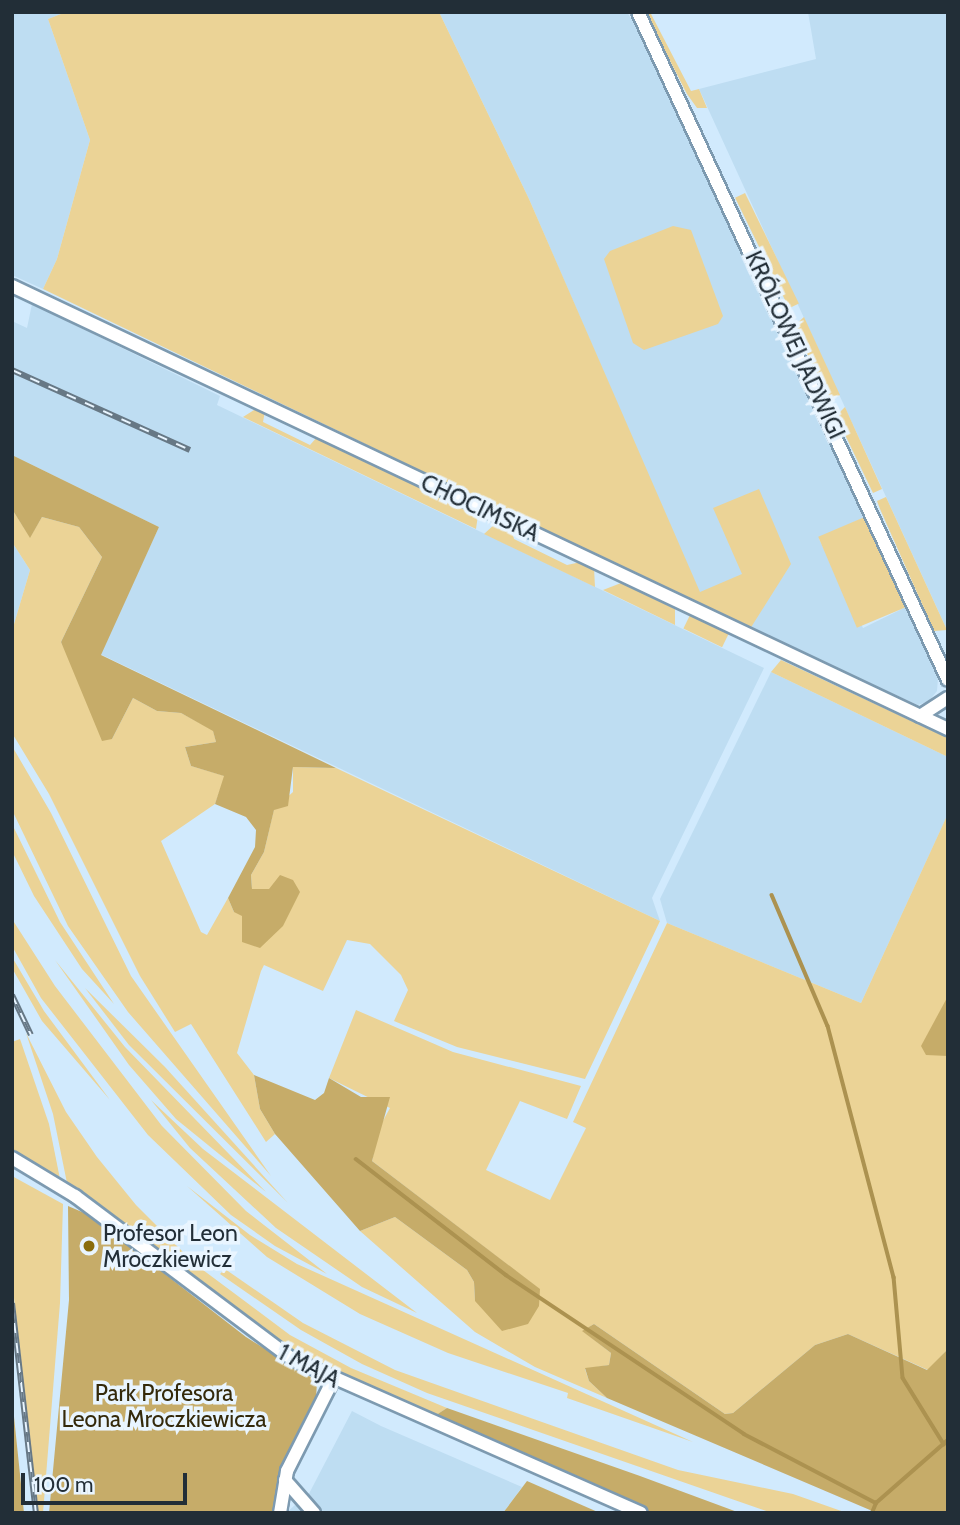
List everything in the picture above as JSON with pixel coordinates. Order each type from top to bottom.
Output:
[{"type":"street","name":"KRÓLOWEJ JADWIGI","points":[[638,12],[948,680]]},
{"type":"street","name":"CHOCIMSKA","points":[[12,286],[948,729]]},
{"type":"street","points":[[920,716],[948,698]]},
{"type":"street","name":"1 MAJA","points":[[12,1158],[81,1200],[261,1339],[333,1380],[641,1513]]},
{"type":"street","points":[[280,1513],[285,1480],[333,1380]]},
{"type":"street","points":[[285,1480],[314,1513]]},
{"type":"shaded area","points":[[12,12],[66,12],[48,19],[90,140],[57,259],[43,289],[12,275]]},
{"type":"shaded area","points":[[66,12],[439,12],[529,199],[700,592],[742,574],[713,508],[759,489],[791,564],[750,629],[43,289],[57,259],[90,140],[48,19]]},
{"type":"shaded area","points":[[439,12],[627,12],[648,46],[867,516],[819,539],[863,628],[906,607],[938,678],[937,691],[929,701],[918,705],[706,609],[529,199]]},
{"type":"shaded area","points":[[645,12],[650,12],[691,91],[699,89],[707,108],[697,108],[687,94]]},
{"type":"shaded area","points":[[808,12],[948,12],[948,632],[699,89],[816,59]]},
{"type":"shaded area","points":[[745,193],[799,304],[789,308],[735,198]]},
{"type":"shaded area","points":[[673,226],[691,230],[723,316],[718,324],[644,350],[633,343],[604,259],[610,251]]},
{"type":"shaded area","points":[[32,304],[220,396],[217,405],[764,668],[652,898],[660,921],[100,654],[159,527],[12,455],[12,321],[27,328]]},
{"type":"shaded area","points":[[804,317],[840,395],[833,398],[828,398],[794,326]]},
{"type":"shaded area","points":[[845,407],[882,489],[873,493],[836,416]]},
{"type":"shaded area","points":[[257,408],[265,411],[263,422],[310,445],[318,436],[471,510],[478,515],[476,529],[243,417]]},
{"type":"shaded area","points":[[886,497],[947,630],[934,631],[877,501]]},
{"type":"shaded area","points":[[12,509],[30,537],[42,517],[79,527],[102,557],[61,642],[112,739],[133,698],[157,711],[181,713],[213,730],[216,742],[185,747],[191,766],[225,776],[215,804],[161,841],[201,932],[207,935],[228,898],[234,912],[269,889],[252,889],[251,875],[264,852],[274,809],[293,792],[293,767],[336,768],[660,921],[585,1079],[457,1047],[394,1021],[408,990],[401,975],[370,944],[347,940],[323,991],[264,965],[261,971],[237,1053],[254,1075],[260,1109],[275,1134],[266,1142],[191,1024],[175,1032],[140,976],[49,794],[12,733],[12,631],[30,570],[12,542]]},
{"type":"shaded area","points":[[867,516],[906,607],[857,628],[818,537]]},
{"type":"shaded area","points":[[496,523],[511,528],[514,539],[567,565],[581,562],[594,568],[595,587],[484,534]]},
{"type":"shaded area","points":[[12,542],[30,570],[12,631]]},
{"type":"shaded area","points":[[621,583],[675,609],[675,625],[603,590]]},
{"type":"shaded area","points":[[690,615],[729,634],[722,647],[683,628]]},
{"type":"shaded area","points":[[781,660],[948,738],[948,757],[771,672]]},
{"type":"shaded area","points":[[771,672],[948,757],[948,814],[861,1003],[667,923],[660,899]]},
{"type":"shaded area","points":[[12,746],[51,813],[131,976],[271,1176],[128,1012],[68,926],[12,810]]},
{"type":"shaded area","points":[[946,818],[948,1349],[928,1370],[848,1334],[815,1345],[733,1413],[725,1414],[594,1324],[583,1331],[611,1353],[609,1365],[585,1369],[589,1381],[607,1398],[535,1367],[475,1332],[360,1231],[395,1217],[467,1270],[474,1282],[475,1301],[539,1289],[372,1161],[379,1128],[390,1108],[329,1078],[356,1010],[453,1052],[581,1086],[567,1119],[520,1101],[486,1170],[550,1200],[586,1128],[573,1122],[667,923],[861,1003]]},
{"type":"shaded area","points":[[12,824],[60,922],[114,1004],[82,969],[34,896],[12,851]]},
{"type":"shaded area","points":[[12,919],[55,986],[162,1126],[246,1211],[327,1274],[275,1246],[231,1215],[148,1135],[41,998],[12,946]]},
{"type":"shaded area","points":[[12,957],[44,1011],[110,1100],[42,1021],[12,968]]},
{"type":"shaded area","points":[[55,960],[125,1047],[266,1192],[176,1119],[129,1065]]},
{"type":"shaded area","points":[[85,988],[165,1067],[288,1203],[129,1045]]},
{"type":"shaded area","points":[[26,1033],[66,1112],[97,1157],[136,1205],[195,1264],[290,1335],[351,1368],[447,1408],[433,1417],[295,1354],[67,1183],[53,1114]]},
{"type":"shaded area","points":[[20,1039],[49,1124],[60,1179],[12,1152],[12,1042]]},
{"type":"shaded area","points":[[151,1100],[203,1149],[417,1313],[362,1287],[276,1228],[190,1148]]},
{"type":"shaded area","points":[[12,1176],[63,1204],[60,1303],[43,1513],[38,1513],[12,1280]]},
{"type":"shaded area","points":[[187,1186],[250,1235],[297,1264],[693,1442],[567,1398],[568,1393],[448,1353],[360,1314],[267,1257]]},
{"type":"shaded area","points":[[225,1269],[303,1323],[395,1370],[678,1470],[793,1494],[847,1513],[772,1513],[427,1393],[362,1364],[301,1330],[220,1274]]},
{"type":"shaded area","points":[[352,1411],[522,1487],[503,1513],[286,1513],[295,1505],[301,1509]]},
{"type":"green space","points":[[12,455],[159,527],[101,655],[336,768],[293,767],[288,806],[274,810],[264,852],[251,875],[252,889],[269,889],[280,875],[293,880],[300,892],[283,926],[260,948],[242,942],[242,916],[234,912],[228,898],[255,847],[256,830],[246,817],[215,804],[224,776],[191,766],[185,747],[216,742],[213,731],[181,713],[157,711],[133,698],[112,739],[102,741],[61,642],[102,557],[79,527],[42,517],[30,538],[12,509]]},
{"type":"green space","points":[[948,996],[948,1056],[926,1055],[921,1046]]},
{"type":"green space","points":[[254,1075],[315,1100],[324,1093],[329,1078],[361,1097],[390,1097],[372,1161],[540,1289],[539,1306],[528,1324],[502,1331],[475,1301],[474,1282],[467,1270],[395,1217],[360,1231],[275,1134],[260,1109]]},
{"type":"green space","name":"Park Profesora Leona Mroczkiewicza","points":[[68,1206],[89,1215],[246,1337],[317,1381],[316,1399],[281,1470],[275,1513],[49,1513],[69,1300]]},
{"type":"green space","points":[[594,1324],[725,1414],[733,1413],[815,1345],[848,1334],[927,1370],[948,1349],[948,1513],[877,1513],[607,1398],[589,1381],[585,1368],[609,1365],[611,1353],[582,1331]]},
{"type":"green space","points":[[13,1407],[24,1513],[12,1513]]},
{"type":"green space","points":[[447,1408],[740,1513],[652,1513],[433,1417]]},
{"type":"green space","points":[[527,1481],[600,1513],[503,1513]]},
{"type":"waterway","points":[[772,895],[828,1026],[894,1277],[903,1378],[944,1444]]},
{"type":"waterway","points":[[356,1159],[506,1275],[744,1434],[876,1503]]},
{"type":"waterway","points":[[872,1513],[876,1503],[948,1440]]},
{"type":"railway","points":[[12,370],[190,450]]},
{"type":"railway","points":[[12,995],[31,1035]]},
{"type":"railway","points":[[12,1303],[36,1513]]},
{"type":"place","name":"Profesor Leon Mroczkiewicz","points":[[89,1246]]}]
